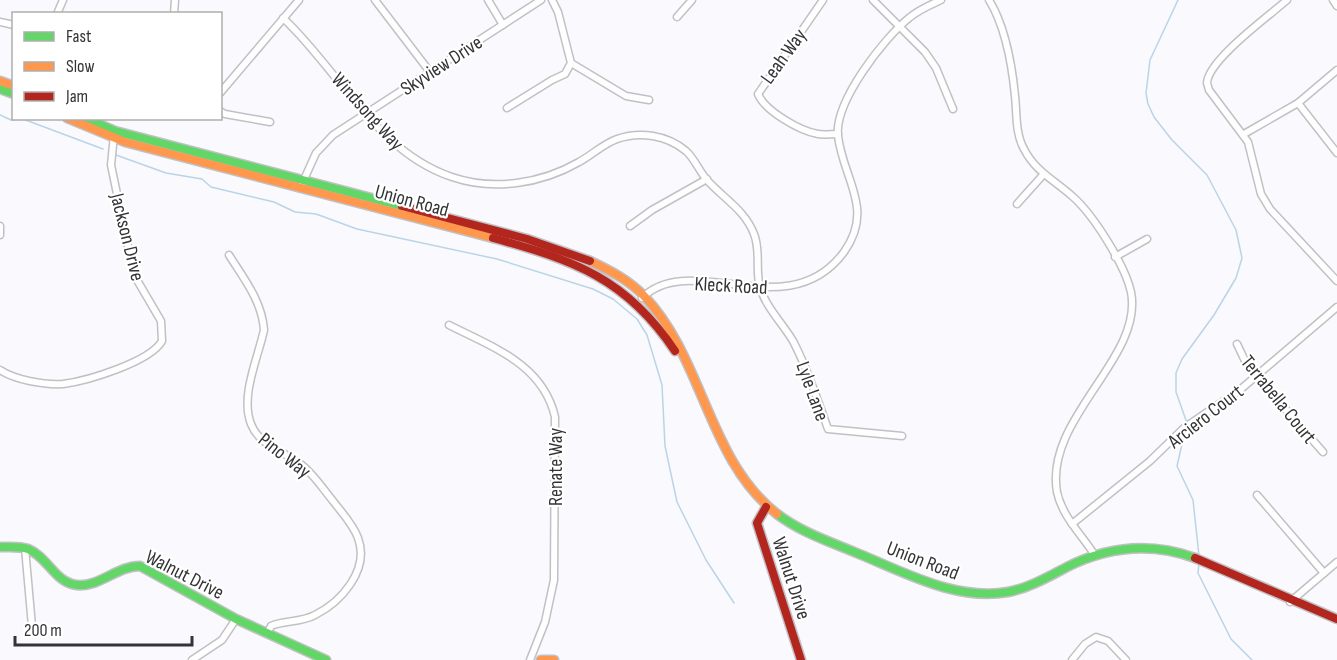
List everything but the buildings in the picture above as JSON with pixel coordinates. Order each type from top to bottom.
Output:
[{"type":"main road","name":"Union Road","points":[[73,120],[114,135],[545,244],[608,271],[641,299],[683,353],[730,462],[766,507],[788,522],[821,539],[936,586],[980,595],[1030,585],[1094,554],[1136,547],[1184,553],[1204,559],[1290,602],[1337,619]]},
{"type":"main road","name":"Union Road","points":[[88,120],[114,135]]},
{"type":"main road","name":"Walnut Drive","points":[[766,507],[757,523],[801,660]]},
{"type":"main road","points":[[0,547],[25,548]]},
{"type":"main road","name":"Walnut Drive","points":[[25,548],[37,556],[55,575],[76,585],[98,581],[128,564],[140,566],[236,619],[326,660]]},
{"type":"main road","points":[[541,660],[554,660]]},
{"type":"street","points":[[222,91],[298,0]]},
{"type":"street","points":[[375,0],[430,72]]},
{"type":"street","points":[[488,0],[503,25]]},
{"type":"street","name":"Skyview Drive","points":[[303,183],[316,153],[324,143],[366,112],[542,0]]},
{"type":"street","points":[[507,108],[565,74],[571,63],[558,12],[552,0]]},
{"type":"street","points":[[677,17],[692,0]]},
{"type":"street","name":"Leah Way","points":[[824,0],[758,94],[761,102],[800,127],[816,134],[838,134]]},
{"type":"street","points":[[873,0],[898,28],[925,52],[936,68],[953,109]]},
{"type":"street","name":"Kleck Road","points":[[641,299],[658,285],[668,283],[715,282],[760,289],[798,284],[818,275],[840,257],[854,235],[857,225],[857,200],[838,134],[843,107],[860,78],[898,28],[911,16],[941,0]]},
{"type":"street","points":[[989,0],[1000,25],[1012,75],[1017,129],[1023,148],[1043,175],[1072,196],[1085,210],[1115,257],[1131,293],[1130,320],[1122,341],[1062,441],[1057,468],[1057,492],[1072,524],[1094,554]]},
{"type":"street","points":[[1287,0],[1230,49],[1207,77],[1209,90],[1244,134],[1261,194],[1270,209],[1337,281]]},
{"type":"street","points":[[1334,0],[1337,6]]},
{"type":"street","name":"Windsong Way","points":[[283,18],[300,34],[388,138],[415,160],[453,177],[476,182],[506,184],[548,176],[580,162],[617,139],[639,135],[657,136],[675,143],[686,151],[706,179],[742,213],[750,225],[759,256],[760,289]]},
{"type":"street","points":[[571,63],[626,96],[649,100]]},
{"type":"street","points":[[1244,134],[1298,103],[1337,70]]},
{"type":"street","points":[[1298,103],[1337,153]]},
{"type":"street","points":[[222,112],[270,122]]},
{"type":"street","name":"Jackson Drive","points":[[0,370],[34,381],[68,382],[147,356],[162,340],[161,321],[136,280],[130,261],[111,165],[114,135]]},
{"type":"street","points":[[1017,204],[1043,175]]},
{"type":"street","points":[[630,226],[652,210],[706,179]]},
{"type":"street","points":[[0,226],[0,235]]},
{"type":"street","points":[[1115,257],[1146,239]]},
{"type":"street","name":"Pino Way","points":[[229,255],[255,297],[263,319],[264,330],[248,406],[251,426],[261,440],[310,472],[353,528],[361,550],[356,573],[337,599],[314,615],[271,626],[267,634]]},
{"type":"street","name":"Lyle Lane","points":[[760,289],[806,367],[828,429],[903,436]]},
{"type":"street","name":"Arciero Court","points":[[1072,524],[1150,461],[1184,428],[1256,376],[1337,307]]},
{"type":"street","name":"Renate Way","points":[[449,325],[514,358],[534,376],[552,405],[555,417],[554,580],[544,621],[530,660]]},
{"type":"street","name":"Terrabella Court","points":[[1237,344],[1256,376],[1323,452]]},
{"type":"street","points":[[1257,495],[1324,573]]},
{"type":"street","points":[[25,548],[33,626]]},
{"type":"street","points":[[1290,602],[1337,562]]},
{"type":"street","points":[[192,660],[222,640],[236,619]]},
{"type":"street","points":[[1072,660],[1092,638],[1100,637],[1108,641],[1126,660]]},
{"type":"waterway","points":[[1178,0],[1150,60],[1146,93],[1148,104],[1154,117],[1172,140],[1207,175],[1236,230],[1242,258],[1236,278],[1214,315],[1182,359],[1176,373],[1176,392],[1187,423]]},
{"type":"waterway","points":[[0,115],[12,120]]},
{"type":"waterway","points":[[26,120],[103,149]]},
{"type":"waterway","points":[[116,155],[166,173],[202,179],[211,187],[274,202],[295,212],[316,214],[357,229],[497,259],[593,289],[613,299],[637,319],[647,335],[662,385],[665,446],[677,502],[706,560],[734,603]]},
{"type":"waterway","points":[[1185,431],[1177,466],[1193,500],[1199,556]]},
{"type":"waterway","points":[[1199,563],[1198,573],[1231,639],[1252,660]]},
{"type":"traffic: fast","points":[[0,89],[12,93]]},
{"type":"traffic: fast","points":[[90,120],[115,131],[402,206]]},
{"type":"traffic: fast","points":[[777,514],[817,537],[913,577],[969,593],[989,594],[1023,588],[1083,560],[1114,551],[1146,548],[1195,558]]},
{"type":"traffic: fast","points":[[0,547],[28,549],[41,558],[63,580],[77,585],[93,583],[124,569],[140,566],[236,619],[326,660]]},
{"type":"traffic: slow","points":[[0,81],[12,85]]},
{"type":"traffic: slow","points":[[72,120],[125,142],[493,238]]},
{"type":"traffic: slow","points":[[590,261],[632,285],[664,321],[680,349],[735,466],[754,491],[777,514]]},
{"type":"traffic: slow","points":[[541,660],[554,660]]},
{"type":"traffic: jam","points":[[402,206],[527,239],[590,261]]},
{"type":"traffic: jam","points":[[493,238],[574,264],[618,289],[657,326],[675,351]]},
{"type":"traffic: jam","points":[[766,507],[757,523],[801,660]]},
{"type":"traffic: jam","points":[[1195,558],[1337,619]]}]
